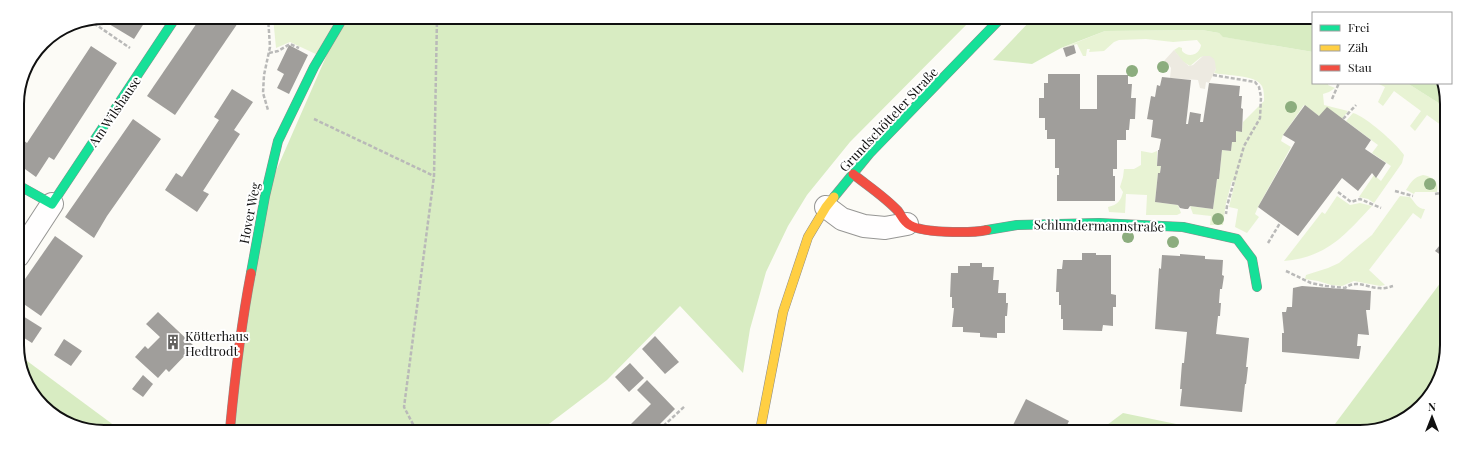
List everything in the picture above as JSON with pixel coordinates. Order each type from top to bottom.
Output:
[{"type":"street","name":"Am Wilshause","points":[[24,247],[171,24]]},
{"type":"street","name":"Hover Weg","points":[[230,425],[235,372],[242,327],[265,196],[278,141],[314,67],[339,24]]},
{"type":"street","name":"Grundschötteler Straße","points":[[761,425],[783,312],[808,238],[826,207],[870,153],[995,24]]},
{"type":"street","points":[[853,174],[884,198],[898,211],[907,224]]},
{"type":"street","points":[[24,188],[52,204]]},
{"type":"street","name":"Schlundermannstraße","points":[[826,207],[842,219],[864,226],[885,228],[907,224],[918,229],[929,231],[977,232],[1017,225],[1106,223],[1183,227],[1237,239],[1252,258],[1257,288]]},
{"type":"path","points":[[268,24],[270,47],[264,75],[263,93],[278,141]]},
{"type":"path","points":[[413,425],[404,407],[434,176],[437,24]]},
{"type":"path","points":[[96,25],[148,60]]},
{"type":"path","points":[[269,52],[278,51],[290,44],[298,48]]},
{"type":"path","points":[[1213,75],[1255,82],[1259,88],[1261,97],[1260,118],[1244,146],[1229,198],[1225,236]]},
{"type":"path","points":[[1332,99],[1339,84]]},
{"type":"path","points":[[1343,119],[1356,105]]},
{"type":"path","points":[[294,110],[434,176]]},
{"type":"path","points":[[1395,191],[1413,196]]},
{"type":"path","points":[[1338,192],[1351,202],[1360,200],[1381,208]]},
{"type":"path","points":[[1435,194],[1440,193]]},
{"type":"path","points":[[1270,240],[1280,223]]},
{"type":"path","points":[[1286,271],[1311,283],[1326,286],[1345,288],[1350,284],[1359,283],[1381,289],[1393,286]]},
{"type":"path","points":[[664,425],[685,406]]},
{"type":"green space","points":[[274,24],[342,24],[320,56],[290,42],[276,48]]},
{"type":"green space","points":[[340,24],[967,24],[850,142],[807,195],[788,226],[766,272],[750,329],[743,373],[680,306],[607,380],[548,425],[231,425],[265,196]]},
{"type":"green space","points":[[1027,24],[1312,24],[1312,52],[1223,37],[1219,33],[1202,30],[1105,31],[1061,48],[1032,64],[993,60]]},
{"type":"green space","points":[[1202,30],[1219,33],[1224,37],[1312,52],[1312,84],[1328,84],[1335,88],[1323,94],[1324,105],[1348,111],[1342,119],[1319,116],[1304,105],[1283,135],[1281,141],[1291,147],[1258,207],[1255,214],[1259,217],[1247,233],[1235,227],[1238,209],[1229,207],[1235,182],[1232,181],[1226,203],[1223,225],[1210,225],[1211,216],[1193,214],[1190,206],[1213,209],[1217,179],[1219,179],[1222,150],[1231,151],[1232,142],[1236,142],[1236,131],[1242,132],[1243,122],[1264,101],[1262,86],[1253,79],[1247,77],[1214,73],[1216,69],[1205,56],[1201,57],[1190,66],[1182,61],[1174,50],[1179,47],[1182,48],[1182,51],[1188,55],[1194,54],[1199,51],[1201,45],[1197,40],[1173,42],[1146,39],[1119,40],[1114,42],[1104,51],[1089,52],[1090,49],[1087,49],[1086,56],[1083,56],[1077,44],[1060,49],[1105,31]]},
{"type":"green space","points":[[1379,84],[1409,84],[1440,104],[1440,124],[1427,115],[1415,131],[1410,126],[1421,111],[1394,91],[1383,106],[1378,102],[1385,87]]},
{"type":"green space","points":[[1409,84],[1437,84],[1440,104]]},
{"type":"green space","points":[[1353,113],[1365,119],[1380,131],[1395,144],[1404,155],[1402,163],[1374,203],[1368,199],[1359,197],[1374,175],[1381,181],[1391,166],[1372,153],[1378,145],[1346,121]]},
{"type":"green space","points":[[1141,151],[1152,153],[1157,151],[1157,166],[1161,166],[1160,173],[1158,173],[1155,202],[1178,205],[1181,213],[1177,215],[1146,215],[1147,195],[1126,194],[1125,213],[1109,212],[1108,207],[1117,203],[1122,195],[1123,192],[1120,187],[1124,169],[1134,169],[1141,165]]},
{"type":"green space","points":[[1423,175],[1430,177],[1436,182],[1437,192],[1415,192],[1414,194],[1406,190],[1413,180]]},
{"type":"green space","points":[[1337,196],[1350,205],[1360,203],[1372,206],[1343,236],[1323,250],[1299,259],[1284,261],[1322,212],[1325,214]]},
{"type":"green space","points":[[1400,196],[1410,197],[1418,207],[1425,209],[1421,219],[1413,213],[1369,270],[1385,285],[1380,286],[1354,281],[1342,286],[1305,279],[1306,275],[1339,263],[1372,235]]},
{"type":"green space","points":[[1440,283],[1440,345],[1436,371],[1432,380],[1421,397],[1412,397],[1412,406],[1395,417],[1381,422],[1365,425],[1334,425]]},
{"type":"green space","points":[[26,360],[114,425],[83,422],[64,414],[55,408],[47,402],[32,380],[28,371]]},
{"type":"green space","points":[[1123,413],[1181,425],[1107,425]]},
{"type":"shaded area","points":[[1174,50],[1189,66],[1193,65],[1203,56],[1210,56],[1214,59],[1216,69],[1209,83],[1206,82],[1205,89],[1200,88],[1198,80],[1170,78],[1171,68],[1164,61]]},
{"type":"building","points":[[109,24],[144,24],[134,39]]},
{"type":"building","points":[[196,24],[237,24],[175,115],[147,96]]},
{"type":"building","points":[[289,45],[308,55],[289,94],[277,88],[284,74],[277,70]]},
{"type":"building","points":[[1074,45],[1076,53],[1066,57],[1063,48]]},
{"type":"building","points":[[91,46],[117,63],[54,160],[49,157],[36,177],[24,168],[24,141],[27,143]]},
{"type":"building","points":[[1048,74],[1080,74],[1080,109],[1097,109],[1097,75],[1128,75],[1128,84],[1132,84],[1131,98],[1136,98],[1135,119],[1130,119],[1129,130],[1126,130],[1126,140],[1117,140],[1117,169],[1113,169],[1113,176],[1115,176],[1115,201],[1057,201],[1057,175],[1059,175],[1059,168],[1055,168],[1055,139],[1047,139],[1045,118],[1039,118],[1039,98],[1044,98],[1044,83],[1048,83]]},
{"type":"building","points":[[1162,77],[1191,80],[1186,124],[1188,124],[1190,112],[1201,114],[1200,122],[1203,122],[1209,83],[1240,86],[1239,96],[1242,96],[1241,108],[1243,109],[1242,132],[1236,131],[1236,142],[1232,142],[1231,151],[1222,150],[1219,179],[1217,179],[1213,209],[1190,206],[1188,209],[1185,209],[1180,208],[1178,205],[1155,202],[1158,173],[1160,173],[1161,166],[1157,166],[1158,150],[1161,139],[1151,137],[1153,120],[1147,119],[1151,96],[1155,97],[1157,85],[1160,86]]},
{"type":"building","points":[[232,89],[253,102],[234,130],[240,134],[203,191],[209,194],[197,212],[165,190],[176,173],[182,177],[219,120],[214,117]]},
{"type":"building","points":[[1305,105],[1319,116],[1327,107],[1371,140],[1365,149],[1386,163],[1376,178],[1372,173],[1358,191],[1342,178],[1298,236],[1258,207],[1295,142],[1283,135]]},
{"type":"building","points":[[133,119],[161,139],[107,216],[94,238],[65,217]]},
{"type":"building","points":[[55,236],[83,256],[41,316],[24,304],[24,280]]},
{"type":"building","points":[[1440,245],[1440,254],[1435,251]]},
{"type":"building","points":[[1082,253],[1111,255],[1111,294],[1116,295],[1116,307],[1113,307],[1113,326],[1103,325],[1102,331],[1063,330],[1061,305],[1059,305],[1059,292],[1056,292],[1057,269],[1062,269],[1063,260],[1082,260]]},
{"type":"building","points":[[1180,254],[1205,256],[1205,259],[1223,260],[1222,275],[1224,276],[1222,289],[1220,289],[1220,316],[1218,316],[1216,334],[1249,338],[1246,367],[1248,367],[1242,412],[1180,406],[1182,389],[1180,389],[1182,363],[1184,363],[1187,332],[1155,329],[1159,268],[1161,269],[1162,255],[1180,256]]},
{"type":"building","points":[[970,263],[982,263],[982,267],[994,267],[993,280],[999,280],[998,293],[1006,293],[1006,303],[1008,303],[1007,316],[1005,316],[1005,333],[997,333],[997,338],[980,337],[980,333],[963,332],[963,327],[952,327],[954,308],[952,308],[952,297],[950,297],[951,273],[958,273],[958,266],[970,266]]},
{"type":"building","points":[[1302,286],[1371,291],[1370,310],[1366,310],[1369,335],[1358,334],[1357,346],[1361,346],[1359,359],[1282,352],[1282,333],[1284,333],[1282,312],[1286,312],[1287,307],[1292,307],[1293,288]]},
{"type":"building","name":"Kötterhaus Hedtrodt","points":[[158,312],[194,346],[169,372],[166,369],[158,378],[135,357],[145,346],[148,349],[160,337],[146,324]]},
{"type":"building","points":[[24,317],[42,328],[32,343],[24,338]]},
{"type":"building","points":[[655,336],[679,362],[665,374],[642,349]]},
{"type":"building","points":[[64,339],[82,351],[71,366],[54,355]]},
{"type":"building","points":[[630,363],[644,378],[629,392],[615,377]]},
{"type":"building","points":[[143,375],[153,384],[143,397],[132,389]]},
{"type":"building","points":[[647,380],[675,409],[659,425],[630,425],[651,404],[637,390]]},
{"type":"building","points":[[1026,399],[1069,421],[1067,425],[1013,425]]},
{"type":"traffic: fast","points":[[24,188],[52,204],[171,24]]},
{"type":"traffic: fast","points":[[251,273],[265,196],[278,141],[314,67],[339,24]]},
{"type":"traffic: fast","points":[[834,197],[870,153],[995,24]]},
{"type":"traffic: fast","points":[[987,230],[1017,225],[1099,223],[1183,227],[1237,239],[1252,259],[1257,287]]},
{"type":"traffic: slow","points":[[761,425],[783,312],[808,237],[826,207],[834,197]]},
{"type":"traffic: jam","points":[[853,174],[888,201],[898,211],[903,219],[913,227],[946,232],[987,230]]},
{"type":"traffic: jam","points":[[230,425],[244,312],[251,273]]},
{"type":"place","name":"Kötterhaus Hedtrodt","points":[[173,342]]}]
